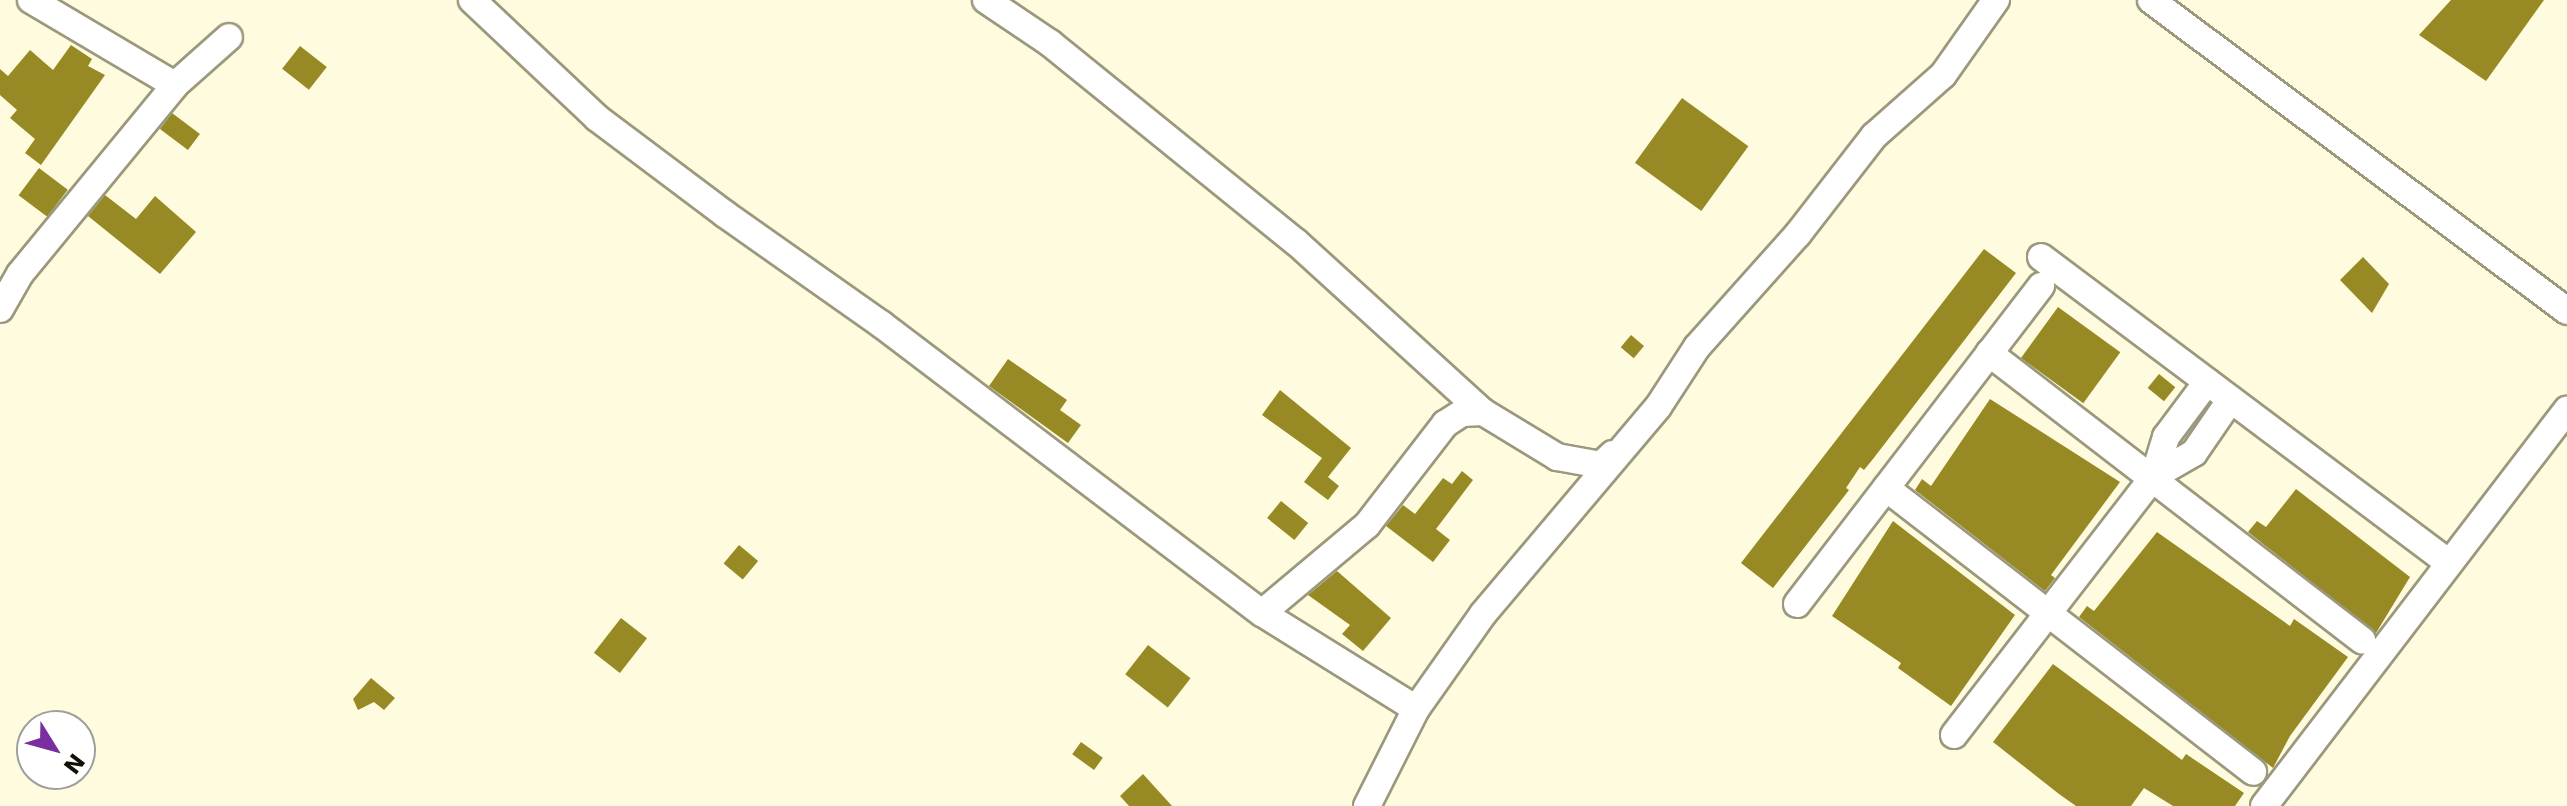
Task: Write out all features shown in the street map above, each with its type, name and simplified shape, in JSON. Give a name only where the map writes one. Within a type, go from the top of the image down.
[{"type":"street","points":[[31,0],[175,85]]},
{"type":"street","points":[[472,0],[597,118],[881,324],[1262,613],[1416,709]]},
{"type":"street","points":[[986,0],[1050,43],[1296,242],[1483,412],[1557,457],[1601,465],[1658,407],[1697,347],[1798,234],[1874,136],[1943,75],[1996,0]]},
{"type":"street","points":[[2151,0],[2567,311]]},
{"type":"street","points":[[0,309],[20,274],[175,85],[229,37]]},
{"type":"street","points":[[2041,257],[2449,563]]},
{"type":"street","points":[[1797,604],[2041,286]]},
{"type":"street","points":[[1989,353],[2154,476],[2362,640]]},
{"type":"street","points":[[1954,735],[2154,476],[2166,437],[2207,382]]},
{"type":"street","points":[[2154,476],[2194,453],[2231,399]]},
{"type":"street","points":[[2264,806],[2567,409]]},
{"type":"street","points":[[1262,613],[1367,525],[1445,424],[1462,413],[1483,412]]},
{"type":"street","points":[[1367,806],[1416,709],[1483,614],[1616,451]]},
{"type":"street","points":[[1886,488],[2253,772]]},
{"type":"building","points":[[2451,0],[2544,0],[2486,81],[2419,35]]},
{"type":"building","points":[[71,45],[92,59],[88,66],[105,75],[41,165],[25,153],[35,139],[10,118],[17,110],[0,95],[0,69],[8,76],[30,50],[53,70]]},
{"type":"building","points":[[300,46],[327,67],[309,90],[282,69]]},
{"type":"building","points":[[1682,98],[1748,146],[1701,211],[1635,163]]},
{"type":"building","points":[[172,113],[200,134],[188,150],[160,129]]},
{"type":"building","points":[[39,168],[68,190],[47,217],[19,195]]},
{"type":"building","points":[[105,195],[136,219],[155,196],[196,232],[160,274],[88,216]]},
{"type":"building","points":[[1984,249],[2016,273],[1873,459],[1864,470],[1860,467],[1846,488],[1849,490],[1773,588],[1741,563]]},
{"type":"building","points":[[2363,257],[2389,284],[2372,313],[2340,280]]},
{"type":"building","points":[[2058,307],[2120,352],[2083,403],[2021,358]]},
{"type":"building","points":[[1631,335],[1644,346],[1634,358],[1621,347]]},
{"type":"building","points":[[1008,359],[1067,400],[1060,410],[1081,425],[1068,443],[989,386]]},
{"type":"building","points":[[2159,374],[2175,387],[2164,401],[2148,388]]},
{"type":"building","points":[[1280,390],[1351,448],[1328,477],[1339,486],[1328,500],[1304,482],[1322,458],[1262,415]]},
{"type":"building","points":[[1990,399],[2120,482],[2051,575],[2055,578],[2045,591],[1915,490],[1922,479],[1931,486]]},
{"type":"building","points":[[1462,471],[1473,480],[1436,529],[1450,540],[1433,562],[1386,526],[1403,505],[1415,514],[1443,478],[1452,484]]},
{"type":"building","points":[[2296,489],[2410,577],[2376,633],[2248,532],[2257,521],[2266,527]]},
{"type":"building","points":[[1281,501],[1308,523],[1294,540],[1267,518]]},
{"type":"building","points":[[1893,521],[2015,615],[1951,706],[1898,668],[1901,663],[1832,616]]},
{"type":"building","points":[[2157,532],[2290,626],[2294,619],[2348,657],[2290,736],[2273,768],[2079,617],[2087,606],[2094,611]]},
{"type":"building","points":[[739,545],[758,561],[743,579],[724,563]]},
{"type":"building","points":[[1337,571],[1391,618],[1363,651],[1342,634],[1350,625],[1308,595]]},
{"type":"building","points":[[621,618],[647,638],[620,673],[594,653]]},
{"type":"building","points":[[1148,645],[1191,678],[1168,707],[1125,674]]},
{"type":"building","points":[[2053,664],[2182,760],[2186,754],[2244,793],[2235,806],[2173,806],[2144,788],[2131,806],[2076,806],[2059,794],[1993,742]]},
{"type":"building","points":[[371,678],[395,698],[384,710],[374,702],[358,710],[353,699]]},
{"type":"building","points":[[1081,742],[1103,758],[1094,770],[1072,754]]},
{"type":"building","points":[[1143,774],[1172,806],[1129,806],[1120,796]]}]
